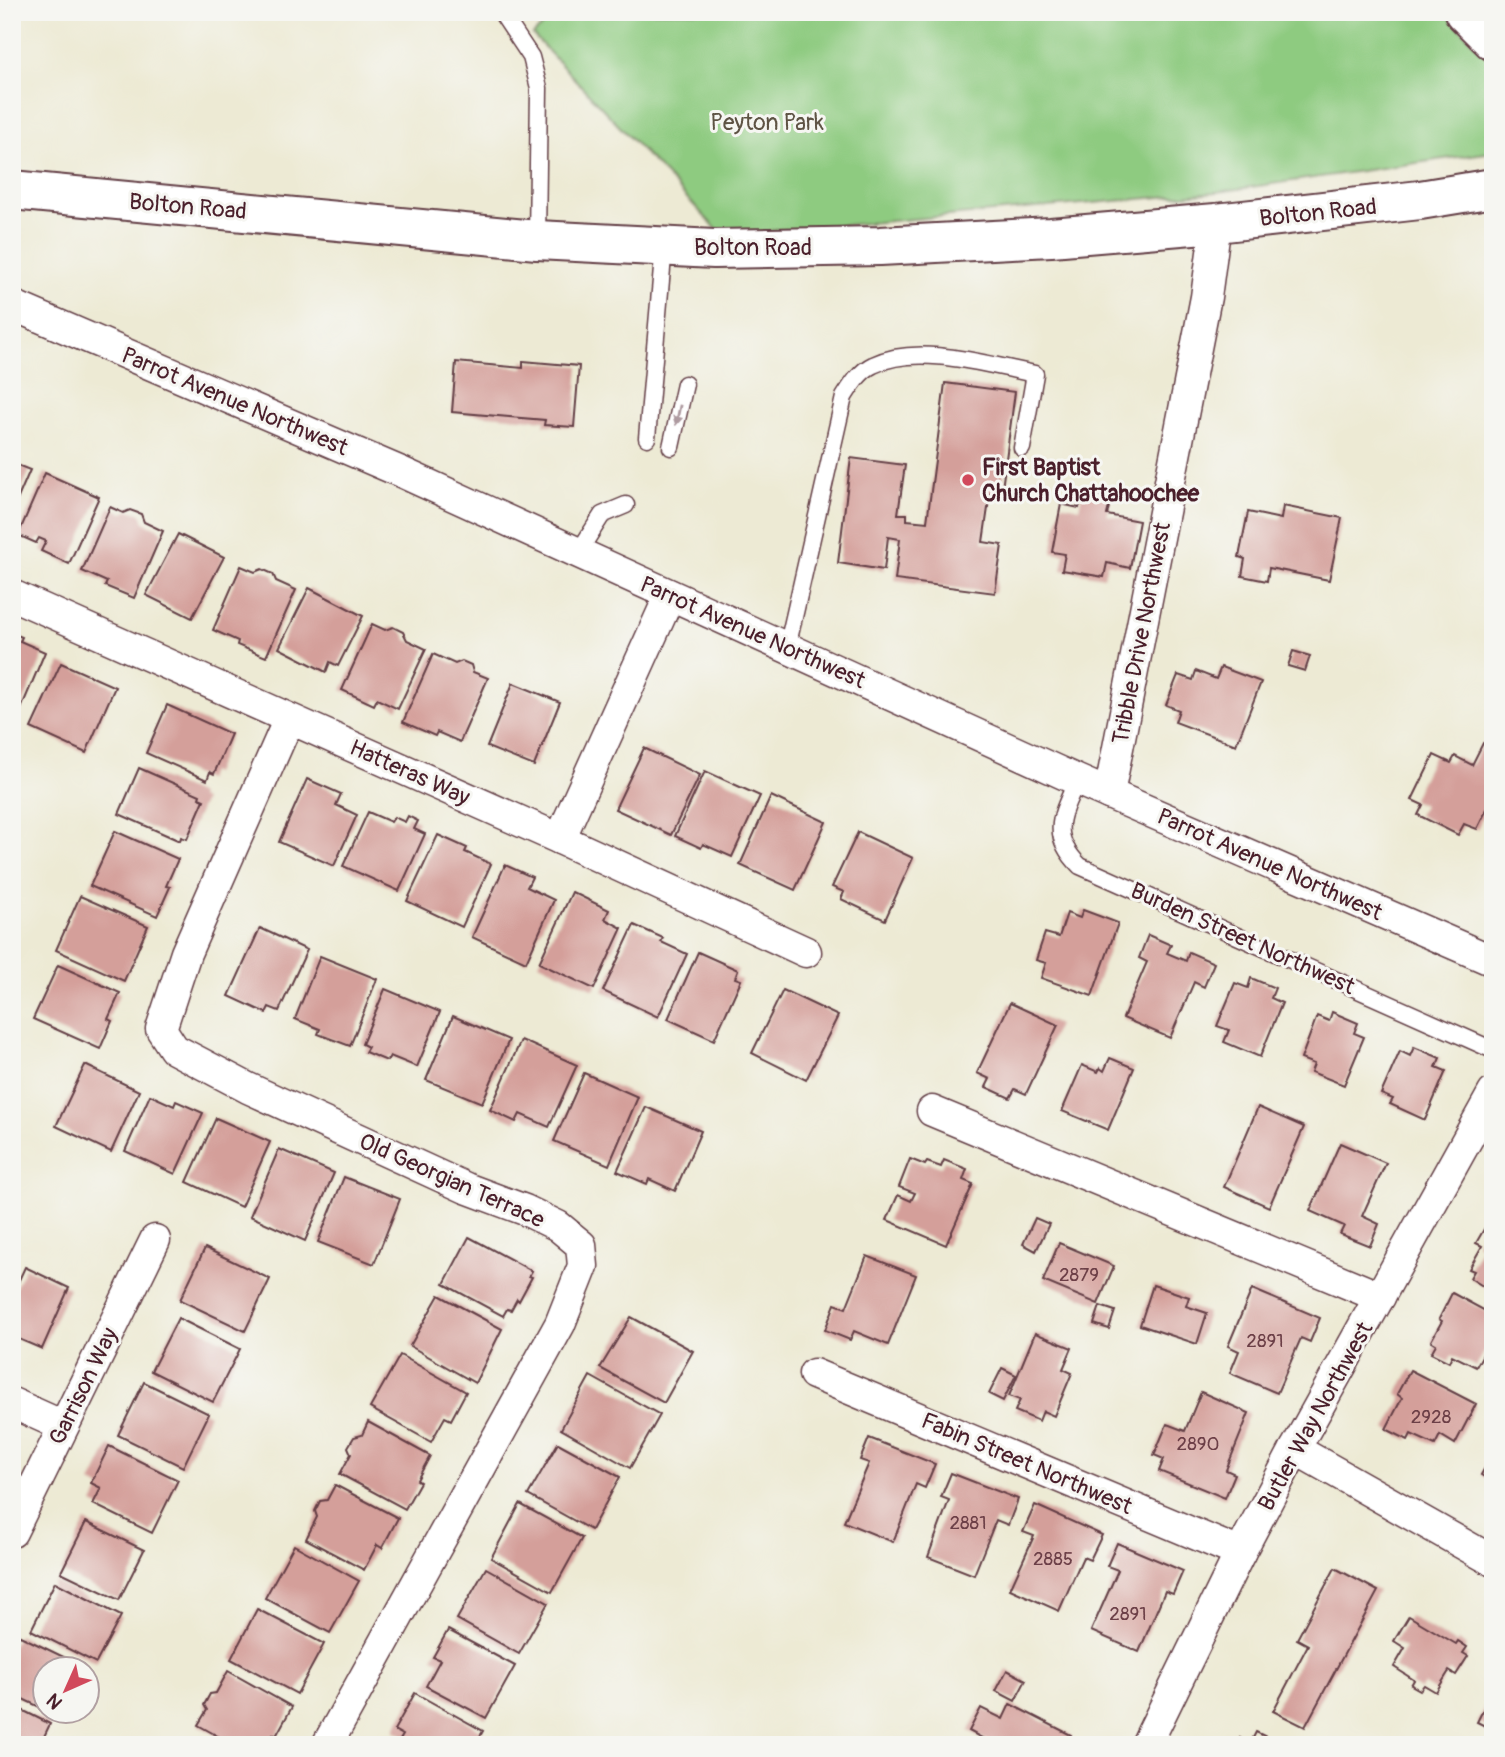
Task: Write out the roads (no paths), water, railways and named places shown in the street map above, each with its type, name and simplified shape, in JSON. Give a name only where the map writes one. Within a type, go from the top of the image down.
[{"type":"main road","points":[[1464,12],[1493,41]]},
{"type":"main road","name":"Bolton Road","points":[[12,190],[537,240],[713,249],[880,246],[1051,237],[1216,223],[1420,200],[1493,188]]},
{"type":"street","name":"Tribble Drive Northwest","points":[[1109,794],[1167,465],[1206,297],[1216,223]]},
{"type":"street","name":"Parrot Avenue Northwest","points":[[12,305],[401,472],[1077,780],[1493,961]]},
{"type":"street","name":"Hatteras Way","points":[[12,595],[560,839],[806,952]]},
{"type":"street","points":[[560,839],[670,595]]},
{"type":"street","name":"Old Georgian Terrace","points":[[289,719],[186,953],[161,1029],[174,1049],[248,1088],[466,1188],[525,1210],[558,1226],[581,1245],[583,1266],[560,1324],[327,1745]]},
{"type":"street","name":"Butler Way Northwest","points":[[1146,1745],[1240,1553],[1295,1449],[1493,1093]]},
{"type":"street","points":[[932,1111],[1380,1297]]},
{"type":"street","name":"Garrison Way","points":[[12,1532],[155,1240]]},
{"type":"street","name":"Fabin Street Northwest","points":[[814,1374],[1240,1553]]},
{"type":"street","points":[[12,1403],[63,1426]]},
{"type":"street","points":[[1295,1449],[1493,1561]]},
{"type":"lane","points":[[501,12],[531,57],[540,88],[537,240]]},
{"type":"lane","points":[[647,439],[664,246]]},
{"type":"lane","points":[[787,648],[844,397],[871,365],[904,356],[946,358],[1035,374],[1022,448]]},
{"type":"lane","points":[[671,447],[685,384]]},
{"type":"lane","points":[[578,553],[602,515],[626,505]]},
{"type":"lane","name":"Burden Street Northwest","points":[[1077,780],[1060,820],[1068,853],[1080,866],[1493,1050]]},
{"type":"place","name":"First Baptist Church Chattahoochee","points":[[968,480]]},
{"type":"park label","name":"Peyton Park","points":[[767,122]]}]
